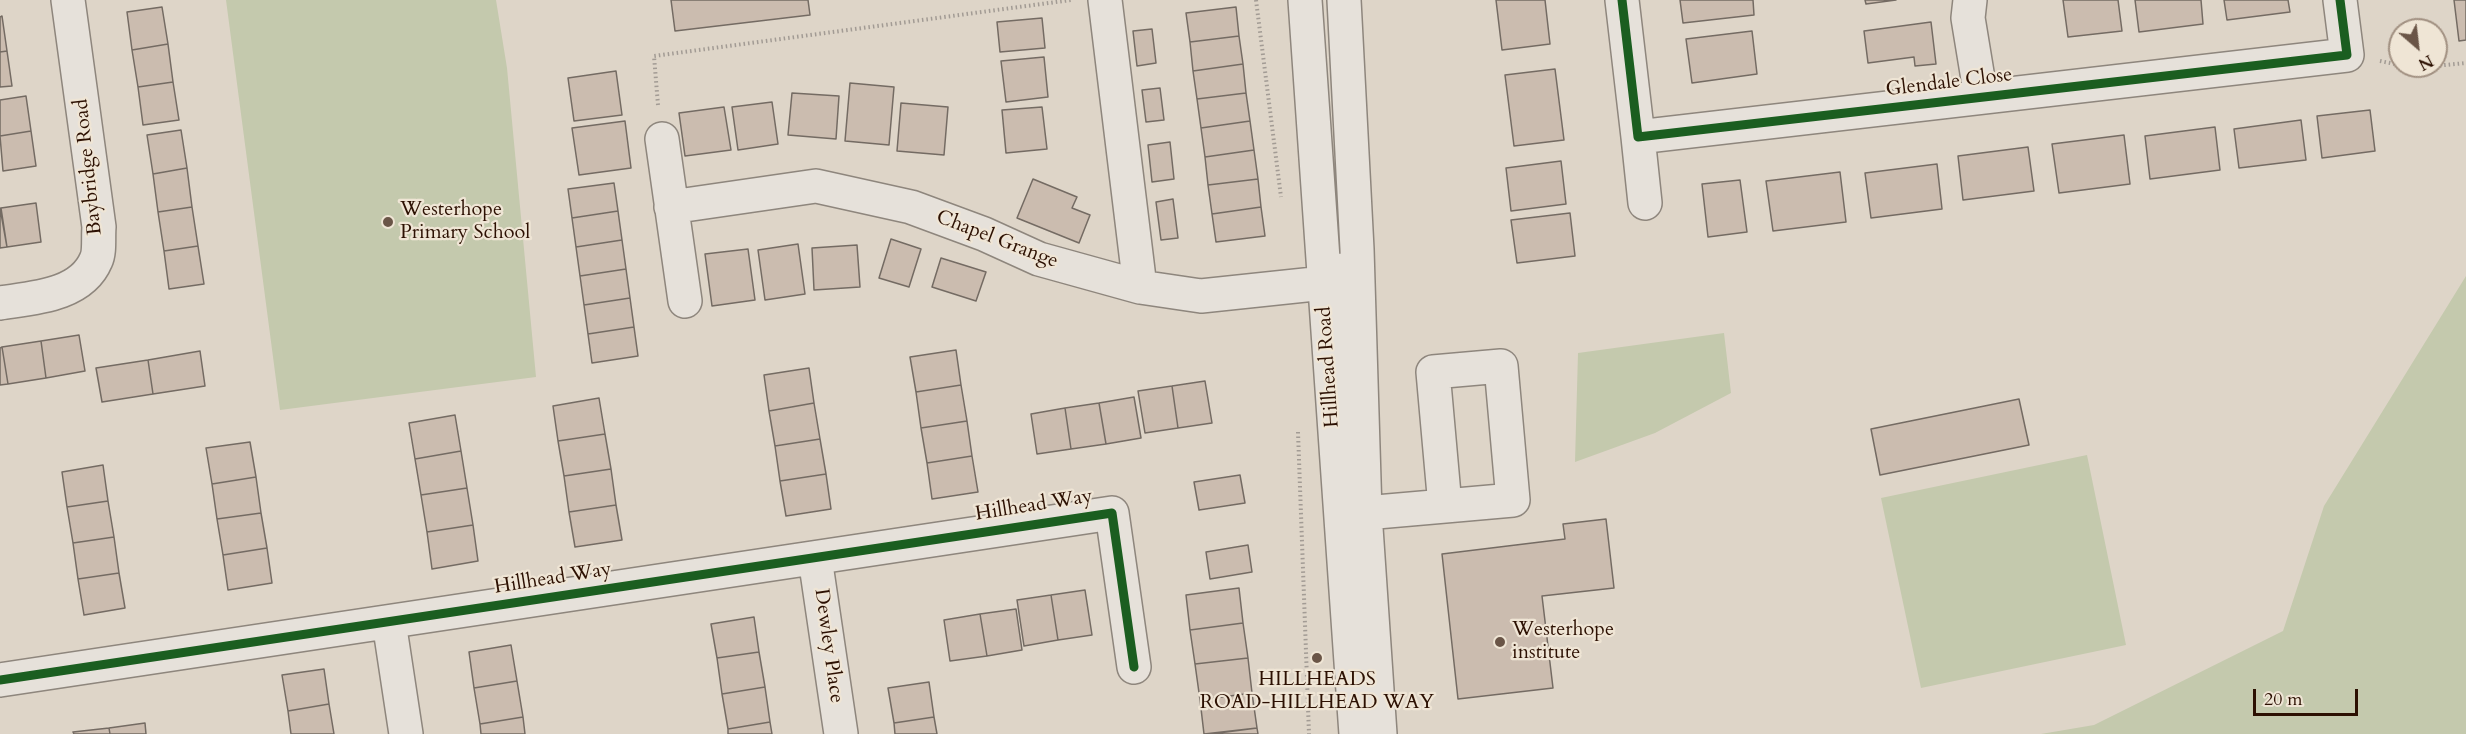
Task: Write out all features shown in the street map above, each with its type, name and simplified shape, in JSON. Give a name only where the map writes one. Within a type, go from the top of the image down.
[{"type":"street","name":"Baybridge Road","points":[[0,303],[52,294],[80,281],[96,260],[99,227],[68,0]]},
{"type":"street","points":[[1105,0],[1140,287]]},
{"type":"street","name":"Hillhead Road","points":[[1305,0],[1356,734]]},
{"type":"street","points":[[1344,0],[1357,249],[1365,513],[1380,734]]},
{"type":"street","points":[[1622,0],[1645,203]]},
{"type":"street","points":[[1970,0],[1968,18],[1981,97]]},
{"type":"street","name":"Glendale Close","points":[[1638,137],[2347,54],[2340,0]]},
{"type":"street","points":[[662,139],[685,301]]},
{"type":"street","name":"Chapel Grange","points":[[671,207],[816,186],[911,207],[984,234],[1039,259],[1140,287],[1201,296],[1324,283]]},
{"type":"street","points":[[1324,283],[1339,275],[1357,249]]},
{"type":"street","points":[[1324,283],[1344,293],[1359,312]]},
{"type":"street","points":[[1365,513],[1445,506]]},
{"type":"street","name":"Hillhead Way","points":[[0,680],[1112,513],[1134,667]]},
{"type":"street","name":"Dewley Place","points":[[815,558],[841,734]]},
{"type":"street","points":[[390,622],[406,734]]},
{"type":"path","points":[[662,139],[654,56],[1074,0]]},
{"type":"path","points":[[1256,0],[1282,205]]},
{"type":"path","points":[[2448,65],[2466,63]]},
{"type":"path","points":[[1297,426],[1309,734]]},
{"type":"green space","name":"Westerhope Primary School","points":[[226,0],[496,0],[507,68],[536,377],[280,410]]},
{"type":"green space","points":[[2466,276],[2466,734],[2041,734],[2094,725],[2283,631],[2324,506]]},
{"type":"green space","points":[[1724,333],[1731,393],[1655,433],[1575,462],[1578,353]]},
{"type":"green space","points":[[2087,455],[2126,645],[1921,688],[1881,498]]},
{"type":"building","points":[[671,0],[808,0],[810,15],[675,31]]},
{"type":"building","points":[[1496,0],[1545,0],[1550,44],[1502,50]]},
{"type":"building","points":[[1680,0],[1753,0],[1754,15],[1683,23]]},
{"type":"building","points":[[1865,0],[1896,0],[1866,4]]},
{"type":"building","points":[[2063,0],[2118,0],[2122,31],[2068,37]]},
{"type":"building","points":[[2135,0],[2201,0],[2203,24],[2139,32]]},
{"type":"building","points":[[2224,0],[2288,0],[2290,12],[2227,20]]},
{"type":"building","points":[[2454,0],[2466,0],[2466,40],[2459,41]]},
{"type":"building","points":[[162,7],[168,44],[132,50],[127,12]]},
{"type":"building","points":[[1236,7],[1239,36],[1190,42],[1186,13]]},
{"type":"building","points":[[2,16],[7,51],[0,52],[0,17]]},
{"type":"building","points":[[1042,18],[1045,48],[1000,52],[997,22]]},
{"type":"building","points":[[1931,22],[1936,64],[1915,66],[1914,57],[1868,63],[1864,31]]},
{"type":"building","points":[[1152,29],[1156,63],[1137,66],[1133,31]]},
{"type":"building","points":[[1752,31],[1757,74],[1692,83],[1686,39]]},
{"type":"building","points":[[1239,36],[1243,64],[1193,71],[1190,42]]},
{"type":"building","points":[[168,44],[173,82],[138,87],[132,50]]},
{"type":"building","points":[[7,51],[12,86],[0,87],[0,52]]},
{"type":"building","points":[[1044,57],[1048,97],[1006,102],[1001,61]]},
{"type":"building","points":[[1243,64],[1246,93],[1197,99],[1193,71]]},
{"type":"building","points":[[1555,69],[1564,140],[1514,146],[1505,75]]},
{"type":"building","points":[[616,71],[622,115],[574,121],[568,78]]},
{"type":"building","points":[[173,82],[179,120],[143,125],[138,87]]},
{"type":"building","points":[[850,83],[894,87],[889,145],[845,141]]},
{"type":"building","points":[[1160,88],[1164,120],[1146,122],[1142,90]]},
{"type":"building","points":[[792,93],[839,96],[836,139],[788,135]]},
{"type":"building","points":[[1246,93],[1250,121],[1201,128],[1197,99]]},
{"type":"building","points":[[26,96],[31,131],[0,136],[0,100]]},
{"type":"building","points":[[772,102],[778,144],[738,150],[732,107]]},
{"type":"building","points":[[901,103],[948,107],[944,155],[897,151]]},
{"type":"building","points":[[724,107],[731,150],[685,156],[679,113]]},
{"type":"building","points":[[1042,107],[1047,149],[1006,153],[1002,110]]},
{"type":"building","points":[[2370,110],[2375,151],[2322,158],[2317,116]]},
{"type":"building","points":[[2301,120],[2306,160],[2239,168],[2234,129]]},
{"type":"building","points":[[625,121],[631,168],[579,175],[572,128]]},
{"type":"building","points":[[1250,121],[1254,150],[1205,157],[1201,128]]},
{"type":"building","points":[[2215,127],[2220,170],[2150,179],[2145,136]]},
{"type":"building","points":[[181,130],[187,168],[153,174],[147,135]]},
{"type":"building","points":[[31,131],[36,166],[3,171],[0,136]]},
{"type":"building","points":[[2124,135],[2130,184],[2059,193],[2052,144]]},
{"type":"building","points":[[1170,142],[1174,179],[1152,182],[1148,145]]},
{"type":"building","points":[[2028,147],[2034,191],[1963,200],[1958,156]]},
{"type":"building","points":[[1254,150],[1258,179],[1208,185],[1205,157]]},
{"type":"building","points":[[1561,161],[1566,204],[1511,211],[1506,168]]},
{"type":"building","points":[[1937,164],[1942,209],[1871,218],[1865,173]]},
{"type":"building","points":[[187,168],[192,207],[158,212],[153,174]]},
{"type":"building","points":[[1840,172],[1846,222],[1773,231],[1766,181]]},
{"type":"building","points":[[1033,179],[1077,197],[1072,208],[1090,215],[1079,243],[1017,218]]},
{"type":"building","points":[[1258,179],[1261,207],[1212,214],[1208,185]]},
{"type":"building","points":[[1740,180],[1747,232],[1708,237],[1702,184]]},
{"type":"building","points":[[614,183],[618,211],[572,218],[568,189]]},
{"type":"building","points":[[1173,199],[1178,238],[1161,240],[1156,202]]},
{"type":"building","points":[[36,203],[41,242],[7,247],[1,208]]},
{"type":"building","points":[[192,207],[198,246],[164,251],[158,212]]},
{"type":"building","points":[[1261,207],[1265,236],[1216,242],[1212,214]]},
{"type":"building","points":[[0,208],[7,247],[0,248]]},
{"type":"building","points":[[618,211],[622,240],[576,247],[572,218]]},
{"type":"building","points":[[1570,213],[1575,256],[1517,263],[1511,220]]},
{"type":"building","points":[[891,239],[921,249],[909,287],[879,278]]},
{"type":"building","points":[[622,240],[626,269],[580,276],[576,247]]},
{"type":"building","points":[[798,244],[805,294],[765,300],[758,250]]},
{"type":"building","points":[[857,245],[860,287],[814,290],[812,248]]},
{"type":"building","points":[[198,246],[204,284],[169,289],[164,251]]},
{"type":"building","points":[[748,249],[755,300],[712,306],[705,254]]},
{"type":"building","points":[[941,258],[986,272],[976,301],[932,287]]},
{"type":"building","points":[[626,269],[630,298],[584,305],[580,276]]},
{"type":"building","points":[[630,298],[634,327],[588,334],[584,305]]},
{"type":"building","points":[[634,327],[638,356],[592,363],[588,334]]},
{"type":"building","points":[[79,335],[85,371],[46,378],[41,341]]},
{"type":"building","points":[[41,341],[46,378],[8,384],[2,347]]},
{"type":"building","points":[[2,347],[8,384],[0,385],[0,348]]},
{"type":"building","points":[[956,350],[961,385],[916,392],[910,357]]},
{"type":"building","points":[[200,351],[205,386],[153,394],[148,360]]},
{"type":"building","points":[[148,360],[153,394],[102,402],[96,368]]},
{"type":"building","points":[[809,368],[814,403],[769,411],[764,375]]},
{"type":"building","points":[[1205,381],[1212,423],[1178,428],[1172,386]]},
{"type":"building","points":[[961,385],[967,421],[921,428],[916,392]]},
{"type":"building","points":[[1172,386],[1178,428],[1145,433],[1138,391]]},
{"type":"building","points":[[1134,397],[1141,438],[1106,444],[1099,403]]},
{"type":"building","points":[[599,398],[605,434],[558,441],[553,406]]},
{"type":"building","points":[[2019,399],[2029,445],[1880,475],[1871,429]]},
{"type":"building","points":[[814,403],[820,439],[775,446],[769,411]]},
{"type":"building","points":[[1099,403],[1106,444],[1071,449],[1065,408]]},
{"type":"building","points":[[1065,408],[1071,449],[1037,454],[1031,414]]},
{"type":"building","points":[[455,415],[461,451],[415,459],[409,423]]},
{"type":"building","points":[[967,421],[972,456],[927,463],[921,428]]},
{"type":"building","points":[[605,434],[611,469],[564,476],[558,441]]},
{"type":"building","points":[[820,439],[826,474],[780,481],[775,446]]},
{"type":"building","points":[[250,442],[256,477],[212,484],[206,448]]},
{"type":"building","points":[[461,451],[467,488],[421,495],[415,459]]},
{"type":"building","points":[[972,456],[978,492],[932,499],[927,463]]},
{"type":"building","points":[[103,465],[108,501],[67,507],[62,472]]},
{"type":"building","points":[[611,469],[616,505],[569,512],[564,476]]},
{"type":"building","points":[[826,474],[831,509],[786,516],[780,481]]},
{"type":"building","points":[[1240,475],[1245,503],[1199,510],[1194,482]]},
{"type":"building","points":[[256,477],[261,513],[217,519],[212,484]]},
{"type":"building","points":[[467,488],[473,525],[427,532],[421,495]]},
{"type":"building","points":[[108,501],[114,537],[73,543],[67,507]]},
{"type":"building","points":[[616,505],[622,540],[575,547],[569,512]]},
{"type":"building","points":[[261,513],[267,548],[223,555],[217,519]]},
{"type":"building","name":"Westerhope institute","points":[[1606,519],[1614,588],[1542,596],[1553,688],[1458,699],[1442,554],[1565,539],[1563,524]]},
{"type":"building","points":[[473,525],[478,561],[432,569],[427,532]]},
{"type":"building","points":[[114,537],[119,573],[78,579],[73,543]]},
{"type":"building","points":[[1248,545],[1252,572],[1210,579],[1206,552]]},
{"type":"building","points":[[267,548],[272,583],[228,590],[223,555]]},
{"type":"building","points":[[119,573],[125,608],[84,615],[78,579]]},
{"type":"building","points":[[1239,588],[1243,623],[1190,630],[1186,595]]},
{"type":"building","points":[[1085,590],[1092,635],[1058,640],[1051,595]]},
{"type":"building","points":[[1051,595],[1058,640],[1024,646],[1017,600]]},
{"type":"building","points":[[1016,609],[1022,650],[987,656],[980,614]]},
{"type":"building","points":[[980,614],[987,656],[950,661],[944,620]]},
{"type":"building","points":[[754,617],[759,652],[717,658],[711,624]]},
{"type":"building","points":[[1243,623],[1248,658],[1195,664],[1190,630]]},
{"type":"building","points":[[511,645],[517,681],[474,688],[469,652]]},
{"type":"building","points":[[759,652],[765,687],[722,694],[717,658]]},
{"type":"building","points":[[1248,658],[1252,693],[1200,700],[1195,664]]},
{"type":"building","points":[[324,669],[329,704],[288,711],[282,675]]},
{"type":"building","points":[[517,681],[523,717],[480,724],[474,688]]},
{"type":"building","points":[[929,682],[934,717],[894,723],[888,688]]},
{"type":"building","points":[[765,687],[770,722],[728,729],[722,694]]},
{"type":"building","points":[[1252,693],[1257,728],[1204,734],[1200,700]]},
{"type":"building","points":[[329,704],[334,734],[291,734],[288,711]]},
{"type":"building","points":[[523,717],[525,734],[481,734],[480,724]]},
{"type":"building","points":[[934,717],[937,734],[895,734],[894,723]]},
{"type":"building","points":[[770,722],[772,734],[728,734],[728,729]]},
{"type":"building","points":[[145,723],[146,734],[110,734],[109,728]]},
{"type":"building","points":[[109,728],[110,734],[74,734],[73,732]]},
{"type":"building","points":[[1257,728],[1258,734],[1211,734]]},
{"type":"cycle path","points":[[1622,0],[1638,137],[2347,55],[2340,0]]},
{"type":"cycle path","points":[[0,680],[1112,513],[1134,667]]},
{"type":"place","name":"Westerhope Primary School","points":[[388,222]]},
{"type":"place","name":"Westerhope institute","points":[[1500,642]]},
{"type":"place","name":"HILLHEADS ROAD-HILLHEAD WAY","points":[[1317,658]]}]
